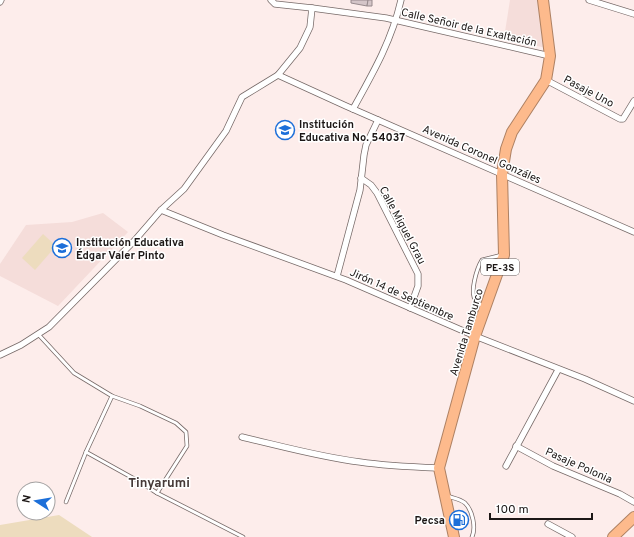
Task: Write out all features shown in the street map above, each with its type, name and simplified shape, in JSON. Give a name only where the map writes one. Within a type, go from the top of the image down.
[{"type":"highway","name":"Avenida Tamburco","points":[[454,537],[439,468],[475,336],[504,254],[502,174],[506,149],[512,132],[546,80],[550,56],[543,0]]},
{"type":"highway","points":[[613,537],[634,517]]},
{"type":"street","name":"Calle Señoir de la Exaltación","points":[[271,0],[275,4],[396,20],[550,56]]},
{"type":"street","points":[[353,109],[382,56],[396,20],[401,0]]},
{"type":"street","points":[[589,0],[634,14]]},
{"type":"street","points":[[0,355],[21,345],[49,327],[184,188],[226,131],[242,97],[278,75],[300,48],[310,27],[312,8]]},
{"type":"street","name":"Avenida Coronel Gonzáles","points":[[278,75],[634,232]]},
{"type":"street","name":"Pasaje Uno","points":[[546,80],[617,118],[623,119],[634,101]]},
{"type":"street","points":[[336,276],[356,208],[366,145],[378,120]]},
{"type":"street","name":"Calle Miguel Grau","points":[[361,178],[371,185],[377,193],[418,274],[418,286],[410,308]]},
{"type":"street","name":"Jirón 14 de Septiembre","points":[[161,210],[223,235],[336,276],[475,336],[558,370],[585,379],[634,401]]},
{"type":"street","points":[[506,466],[558,370]]},
{"type":"street","points":[[242,437],[337,459],[402,466],[439,468]]},
{"type":"street","name":"Pasaje Polonia","points":[[516,446],[553,466],[620,494],[634,502]]},
{"type":"street","points":[[548,524],[572,537]]},
{"type":"lane","points":[[485,308],[476,302],[473,296],[479,265],[482,260],[504,254]]},
{"type":"lane","points":[[38,334],[74,373],[112,396],[140,406],[176,423],[186,432],[187,446],[157,493]]},
{"type":"lane","points":[[66,502],[86,452],[112,396]]},
{"type":"lane","points":[[86,452],[157,493],[243,537]]},
{"type":"lane","points":[[445,496],[456,498],[466,504],[472,514],[474,531],[472,537]]},
{"type":"shaded area","points":[[510,0],[539,0],[546,48],[504,38]]},
{"type":"shaded area","name":"Institución Educativa Édgar Valer Pinto","points":[[103,213],[128,232],[58,306],[0,276],[0,264],[26,225],[72,222]]},
{"type":"shaded area","points":[[43,234],[56,246],[35,270],[22,258]]},
{"type":"shaded area","points":[[59,515],[92,537],[0,537],[0,525],[24,521],[56,521],[56,516]]},
{"type":"building","points":[[351,0],[368,0],[367,6],[351,3]]},
{"type":"building","points":[[368,0],[372,0],[372,6],[367,6]]},
{"type":"place","name":"Institución Educativa No. 54037","points":[[285,130]]},
{"type":"place","name":"Institución Educativa Édgar Valer Pinto","points":[[62,248]]},
{"type":"place","name":"Pecsa","points":[[459,520]]},
{"type":"district","name":"Tinyarumi","points":[[159,482]]}]
